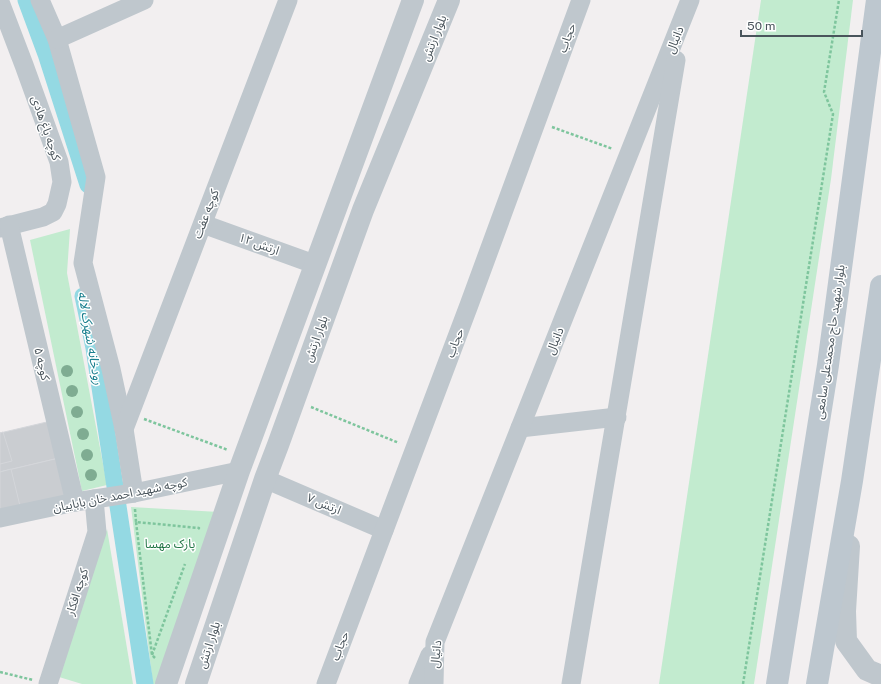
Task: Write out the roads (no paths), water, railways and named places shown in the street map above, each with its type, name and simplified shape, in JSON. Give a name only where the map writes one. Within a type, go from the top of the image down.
[{"type":"main road","name":"بلوار شهید حاج محمدعلی سامعی","points":[[777,684],[828,365],[877,0]]},
{"type":"main road","points":[[817,684],[852,482],[881,286]]},
{"type":"street","points":[[40,0],[57,39],[96,177],[83,263],[126,421],[129,494]]},
{"type":"street","points":[[57,39],[144,0]]},
{"type":"street","name":"کوچه عفت","points":[[126,421],[288,0]]},
{"type":"street","points":[[166,684],[242,464],[314,264],[339,201],[413,0]]},
{"type":"street","name":"بلوار ارتش","points":[[196,684],[265,479],[363,210],[449,0]]},
{"type":"street","name":"حجاب","points":[[326,684],[415,449],[581,0]]},
{"type":"street","name":"دانیال","points":[[434,684],[435,642],[682,25],[690,0]]},
{"type":"street","name":"کوچه باغ هادی","points":[[0,2],[59,162],[62,182],[57,204],[52,212],[43,217],[5,227]]},
{"type":"street","points":[[571,684],[682,25]]},
{"type":"street","points":[[339,201],[363,210]]},
{"type":"street","name":"ارتش ۱۲","points":[[203,224],[314,264]]},
{"type":"street","name":"کوچه ۵","points":[[5,227],[75,502]]},
{"type":"street","points":[[520,428],[617,417]]},
{"type":"street","points":[[242,464],[265,479]]},
{"type":"street","name":"کوچه شهید احمد خان باباییان","points":[[0,518],[75,502],[129,494],[242,464]]},
{"type":"street","name":"ارتش ۷","points":[[265,479],[384,530]]},
{"type":"street","points":[[852,482],[845,611],[846,641],[867,670],[881,676]]},
{"type":"street","name":"کوچه افکار","points":[[41,682],[97,532],[98,498]]},
{"type":"street","points":[[418,684],[435,642]]},
{"type":"waterway","name":"رودخانه شهرک لاله","points":[[26,0],[46,54],[88,185]]},
{"type":"waterway","name":"رودخانه شهرک لاله","points":[[83,296],[94,348],[145,684]]},
{"type":"park label","name":"پارک مهسا","points":[[170,544]]}]
